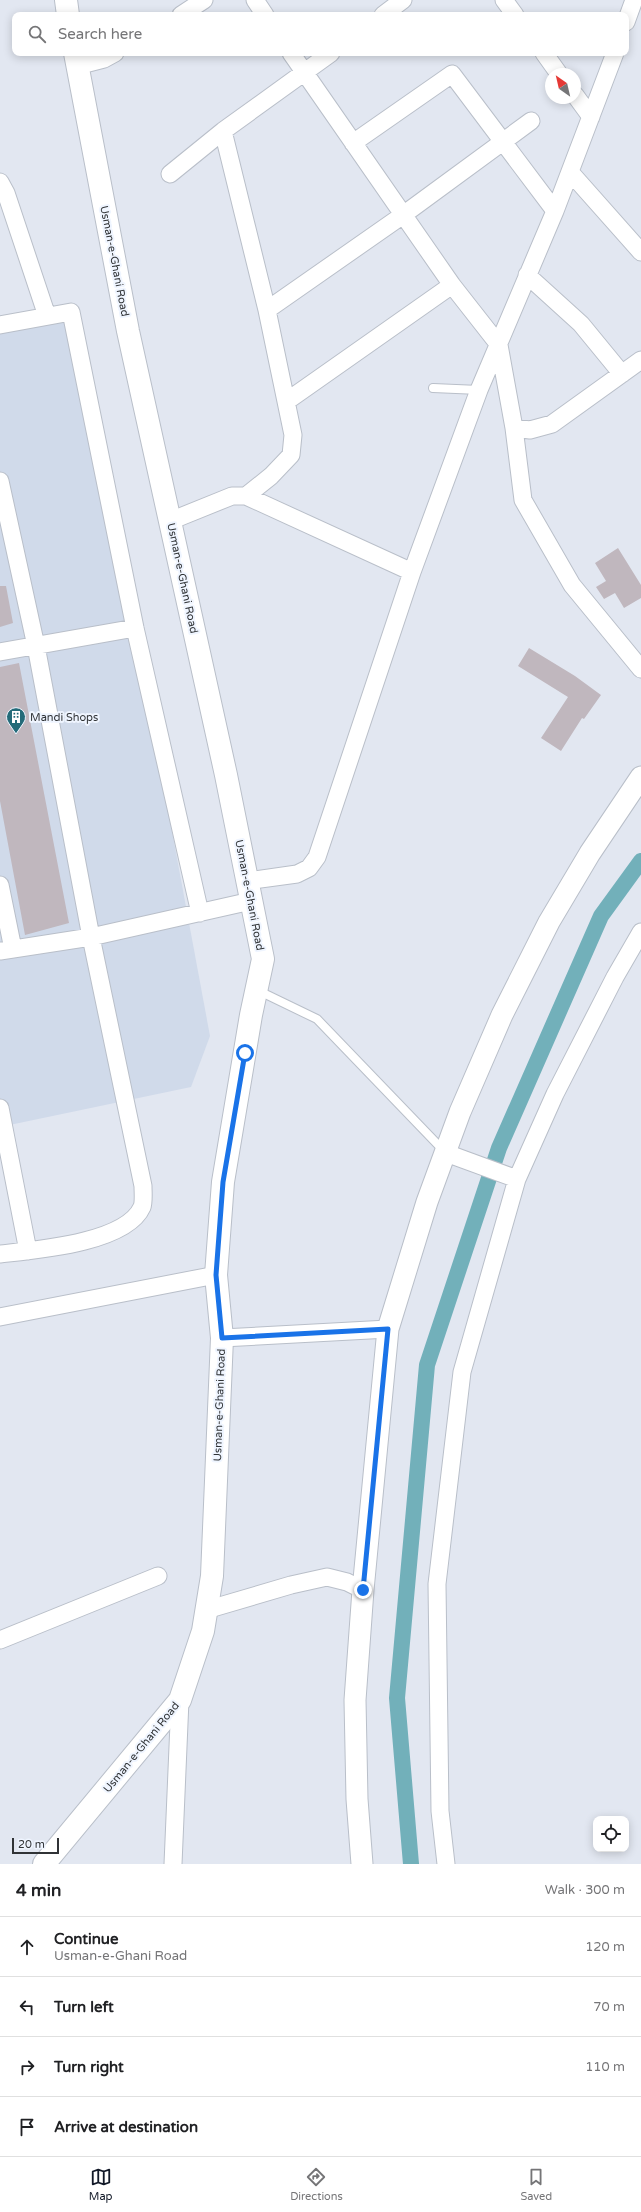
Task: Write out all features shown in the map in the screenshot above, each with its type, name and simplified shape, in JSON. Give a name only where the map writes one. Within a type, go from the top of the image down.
[{"type":"main road","points":[[66,0],[68,12]]},
{"type":"main road","name":"Usman-e-Ghani Road","points":[[44,1864],[180,1700],[203,1631],[212,1576],[222,1338],[216,1275],[223,1182],[263,959],[128,331],[76,59]]},
{"type":"street","points":[[186,12],[204,0]]},
{"type":"street","points":[[255,0],[263,12]]},
{"type":"street","points":[[387,12],[403,0]]},
{"type":"street","points":[[504,0],[514,12]]},
{"type":"street","points":[[629,14],[634,0]]},
{"type":"street","points":[[76,59],[104,59],[110,56]]},
{"type":"street","points":[[292,56],[452,285],[499,345],[514,428],[523,500],[572,585],[641,669]]},
{"type":"street","points":[[170,174],[223,131],[327,56]]},
{"type":"street","points":[[546,56],[555,68]]},
{"type":"street","points":[[0,885],[7,950],[91,937],[200,913],[249,891],[297,874],[309,868],[317,857],[412,572],[479,390],[555,211],[613,56]]},
{"type":"street","points":[[353,143],[452,74],[555,211]]},
{"type":"street","points":[[581,103],[591,116]]},
{"type":"street","points":[[267,310],[403,215],[531,122]]},
{"type":"street","points":[[223,131],[267,310],[294,435],[291,455],[271,476],[246,496]]},
{"type":"street","points":[[570,172],[641,252]]},
{"type":"street","points":[[0,182],[6,193],[47,316]]},
{"type":"street","points":[[527,275],[581,324],[622,374]]},
{"type":"street","points":[[287,401],[452,285]]},
{"type":"street","points":[[0,325],[71,312],[135,628],[200,913]]},
{"type":"street","points":[[514,428],[530,430],[552,424],[641,360]]},
{"type":"street","points":[[0,481],[36,646],[91,937],[143,1186],[142,1206],[134,1219],[102,1237],[28,1251],[0,1254]]},
{"type":"street","points":[[170,521],[232,496],[246,496],[412,572]]},
{"type":"street","points":[[0,652],[135,628]]},
{"type":"street","points":[[362,1864],[356,1799],[355,1700],[363,1590],[388,1329],[427,1202],[446,1154],[460,1112],[502,1015],[549,922],[590,853],[641,777]]},
{"type":"street","points":[[446,1864],[440,1811],[437,1584],[462,1372],[513,1178],[615,977],[641,932]]},
{"type":"street","points":[[0,1108],[28,1251]]},
{"type":"street","points":[[446,1154],[513,1178]]},
{"type":"street","points":[[0,1317],[216,1275]]},
{"type":"street","points":[[222,1338],[388,1329]]},
{"type":"street","points":[[0,1640],[158,1576]]},
{"type":"street","points":[[206,1610],[291,1585],[327,1577],[347,1582],[363,1590]]},
{"type":"street","points":[[173,1864],[180,1700]]},
{"type":"lane","points":[[433,388],[479,390]]},
{"type":"lane","points":[[257,990],[317,1019],[446,1154]]},
{"type":"shaded area","points":[[74,303],[210,1036],[191,1087],[0,1127],[0,318]]},
{"type":"building","points":[[618,548],[641,585],[641,598],[624,608],[615,593],[604,599],[596,587],[606,581],[595,563]]},
{"type":"building","points":[[0,586],[6,586],[13,623],[0,627]]},
{"type":"building","points":[[529,648],[575,676],[601,695],[584,719],[582,718],[561,751],[541,738],[568,697],[518,666]]},
{"type":"building","name":"Mandi Shops","points":[[19,663],[69,923],[25,935],[0,801],[0,667]]},
{"type":"waterway","points":[[411,1864],[397,1698],[427,1365],[499,1148],[601,916],[641,861]]},
{"type":"place","name":"Mandi Shops","points":[[16,734]]},
{"type":"route","points":[[245,1053],[223,1182],[216,1275],[222,1338],[388,1329],[363,1590]]}]
